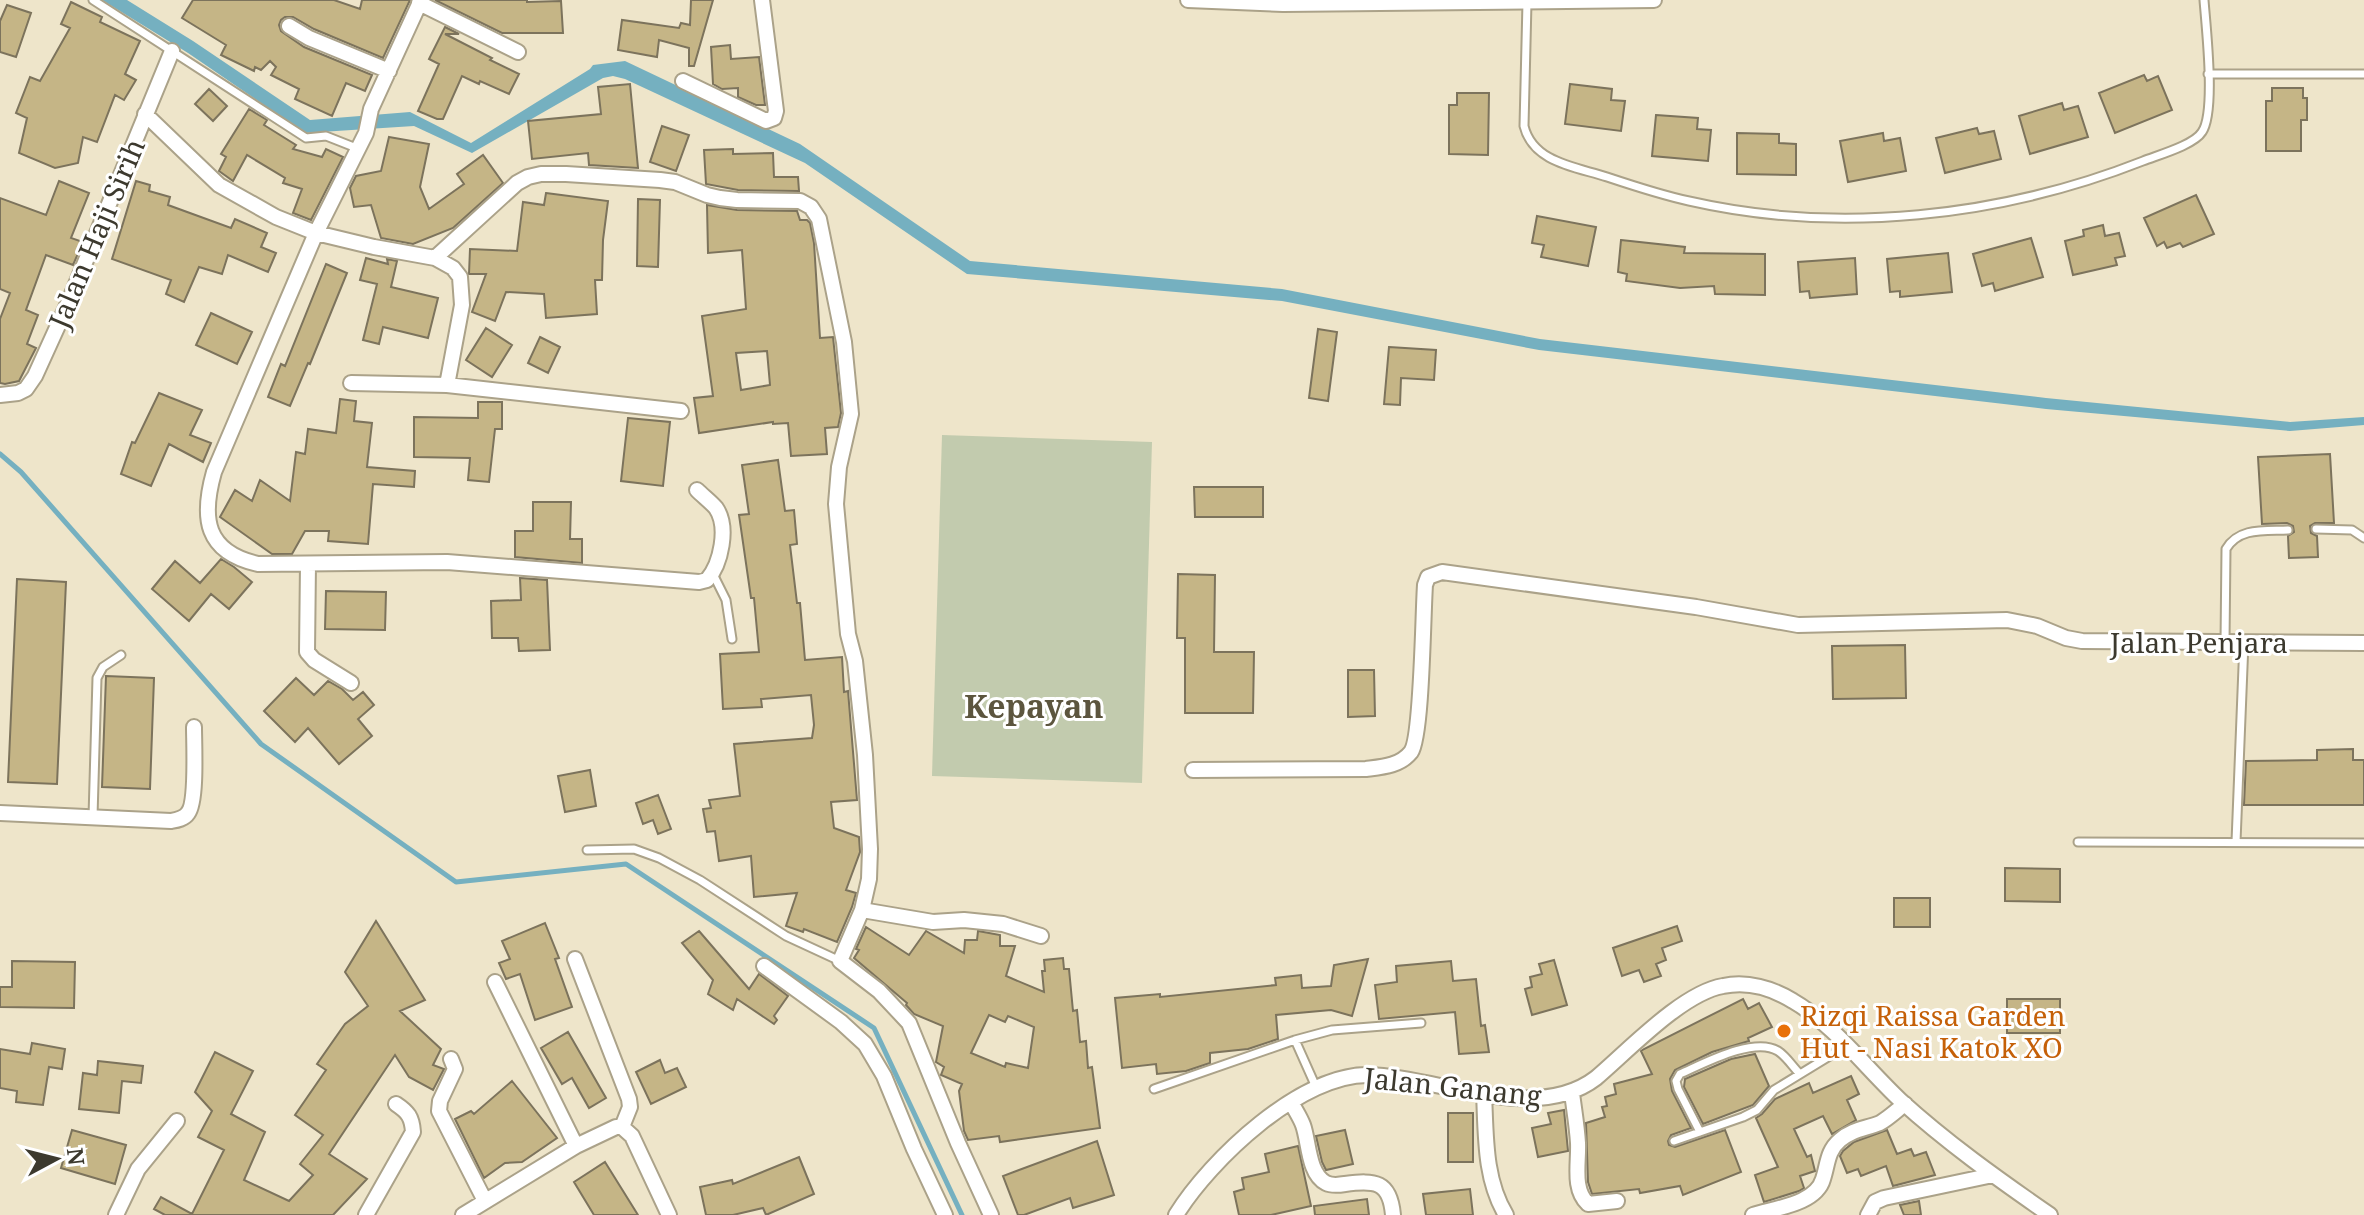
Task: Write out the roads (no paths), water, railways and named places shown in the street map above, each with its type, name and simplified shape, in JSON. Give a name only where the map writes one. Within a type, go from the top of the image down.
[{"type":"street","points":[[683,81],[766,121],[774,118],[776,111],[762,0]]},
{"type":"street","points":[[1188,0],[1283,4],[1654,0]]},
{"type":"street","points":[[518,52],[420,2],[371,109],[359,149],[316,233],[214,472],[206,500],[208,524],[227,552],[240,560],[258,564],[447,562],[699,582],[713,574],[723,533],[722,520],[716,508],[697,490]]},
{"type":"street","points":[[289,26],[309,38],[389,71]]},
{"type":"street","name":"Jalan Haji Sirih","points":[[0,395],[18,393],[32,383],[172,51]]},
{"type":"street","points":[[145,114],[219,185],[276,217],[316,233],[435,258],[453,268],[460,277],[462,305],[447,385]]},
{"type":"street","points":[[435,258],[517,183],[541,174],[660,180],[720,198],[800,201],[811,207],[819,219],[844,342],[851,414],[839,467],[836,504],[848,634],[855,661],[865,755],[870,849],[869,879],[862,910],[840,961],[879,991],[909,1023],[991,1215]]},
{"type":"street","points":[[351,383],[447,385],[681,411]]},
{"type":"street","points":[[308,564],[307,652],[314,660],[351,683]]},
{"type":"street","name":"Jalan Penjara","points":[[1193,770],[1366,769],[1388,766],[1408,755],[1414,747],[1418,722],[1425,585],[1428,577],[1442,572],[1696,607],[1798,625],[2007,620],[2082,641],[2364,643]]},
{"type":"street","points":[[0,813],[171,821],[187,815],[193,802],[194,727]]},
{"type":"street","points":[[862,910],[933,922],[964,920],[1003,924],[1041,936]]},
{"type":"street","points":[[575,959],[629,1099],[630,1107],[622,1127]]},
{"type":"street","points":[[764,966],[848,1027],[865,1044],[884,1076],[945,1215]]},
{"type":"street","points":[[495,982],[576,1146]]},
{"type":"street","name":"Jalan Ganang","points":[[1176,1215],[1196,1186],[1229,1149],[1316,1087],[1339,1079],[1372,1075],[1514,1098],[1572,1093],[1585,1087],[1687,1001],[1719,986],[1748,984],[1778,993],[1809,1012],[1905,1104],[1993,1175],[2050,1215]]},
{"type":"street","points":[[451,1059],[455,1069],[440,1101],[439,1111],[485,1201]]},
{"type":"street","points":[[1484,1093],[1491,1181],[1506,1215]]},
{"type":"street","points":[[1572,1093],[1582,1198],[1588,1204],[1617,1201]]},
{"type":"street","points":[[1291,1102],[1303,1125],[1310,1155],[1320,1178],[1327,1184],[1335,1185],[1359,1182],[1379,1184],[1389,1194],[1393,1215]]},
{"type":"street","points":[[366,1215],[413,1132],[407,1111],[396,1104]]},
{"type":"street","points":[[1753,1215],[1806,1199],[1822,1182],[1827,1157],[1837,1142],[1852,1131],[1886,1119],[1905,1104]]},
{"type":"street","points":[[116,1215],[138,1169],[177,1121]]},
{"type":"street","points":[[463,1215],[576,1146],[611,1128],[622,1127],[632,1136],[669,1215]]},
{"type":"street","points":[[1868,1215],[1875,1202],[1884,1198],[1993,1175]]},
{"type":"lane","points":[[93,0],[306,138],[326,136],[359,149]]},
{"type":"lane","points":[[1527,2],[1524,126],[1530,142],[1540,153],[1570,166],[1691,201],[1762,212],[1845,217],[1899,216],[1999,202],[2072,185],[2130,166],[2198,138],[2208,118],[2204,0]]},
{"type":"lane","points":[[2208,74],[2364,74]]},
{"type":"lane","points":[[2316,529],[2352,530],[2364,538]]},
{"type":"lane","points":[[2225,642],[2226,549],[2232,539],[2242,534],[2288,530]]},
{"type":"lane","points":[[713,574],[726,600],[732,639]]},
{"type":"lane","points":[[2236,842],[2244,642]]},
{"type":"lane","points":[[93,817],[97,678],[103,667],[121,655]]},
{"type":"lane","points":[[2078,842],[2364,843]]},
{"type":"lane","points":[[587,850],[634,849],[648,853],[700,880],[786,936],[840,961]]},
{"type":"lane","points":[[1154,1089],[1332,1030],[1421,1023]]},
{"type":"lane","points":[[1295,1040],[1316,1087]]},
{"type":"lane","points":[[1674,1141],[1757,1110],[1774,1090],[1846,1046]]},
{"type":"lane","points":[[1700,1132],[1678,1089],[1676,1081],[1680,1074],[1728,1053],[1764,1047],[1777,1050],[1800,1074]]},
{"type":"water","points":[[102,0],[127,0],[310,120],[410,112],[471,143],[593,65],[625,61],[800,144],[970,261],[1282,289],[1540,339],[2046,398],[2290,422],[2364,417],[2364,425],[2290,431],[2046,409],[1539,350],[1282,301],[967,274],[805,163],[625,79],[613,76],[603,78],[472,153],[414,126],[305,133],[188,53]]},
{"type":"waterway","points":[[0,454],[21,472],[261,744],[456,882],[626,864],[874,1028],[962,1215]]},
{"type":"place","name":"Rizqi Raissa Garden Hut - Nasi Katok XO","points":[[1784,1031]]},
{"type":"district","name":"Kepayan","points":[[1034,705]]}]
